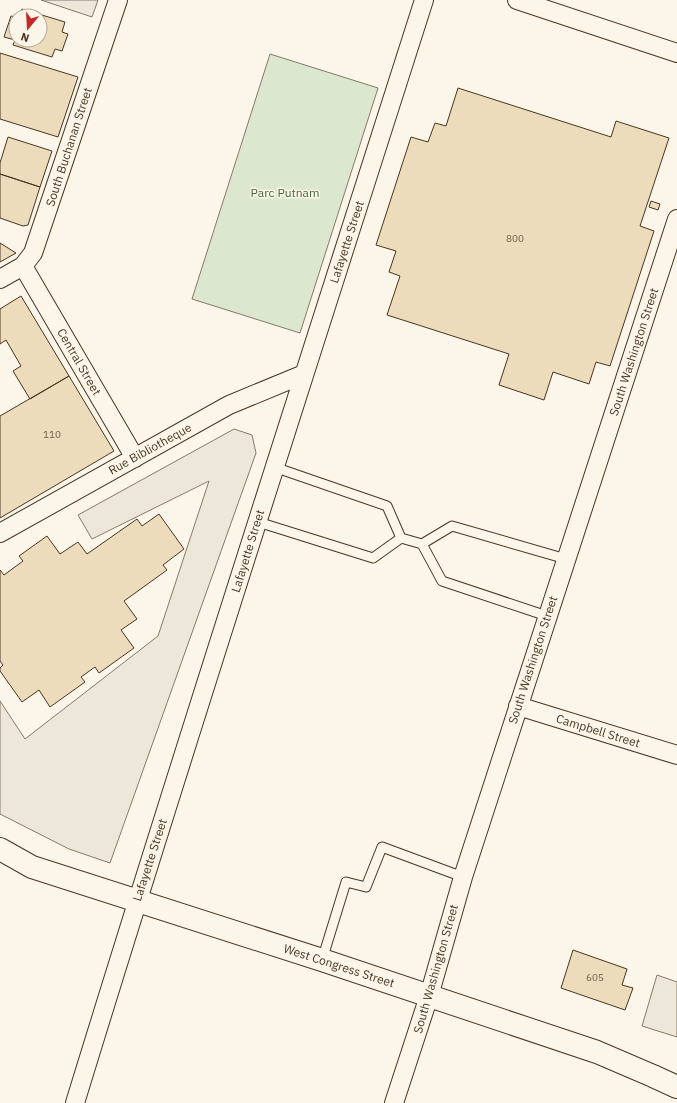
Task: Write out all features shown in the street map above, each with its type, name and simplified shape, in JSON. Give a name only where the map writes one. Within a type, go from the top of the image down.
[{"type":"street","name":"South Buchanan Street","points":[[0,280],[23,266],[33,253],[118,0]]},
{"type":"street","name":"Lafayette Street","points":[[75,1103],[274,467],[424,0]]},
{"type":"street","points":[[517,0],[677,53]]},
{"type":"street","name":"South Washington Street","points":[[399,1102],[463,876],[677,219]]},
{"type":"street","name":"Central Street","points":[[23,266],[135,458]]},
{"type":"street","name":"Rue Bibliotheque","points":[[0,533],[230,406],[304,374]]},
{"type":"street","name":"Campbell Street","points":[[518,706],[677,755]]},
{"type":"street","name":"West Congress Street","points":[[0,849],[32,867],[322,960],[597,1052],[677,1087]]},
{"type":"street","points":[[0,862],[32,867]]},
{"type":"lane","points":[[274,467],[387,506],[401,538]]},
{"type":"lane","points":[[258,522],[373,558],[401,538]]},
{"type":"lane","points":[[422,544],[452,526],[566,560]]},
{"type":"lane","points":[[401,538],[422,544],[442,581],[547,616]]},
{"type":"lane","points":[[322,960],[346,882],[366,887],[382,847],[463,876]]},
{"type":"green space","name":"Parc Putnam","points":[[270,54],[378,88],[300,333],[192,299]]},
{"type":"shaded area","points":[[41,0],[98,0],[92,17]]},
{"type":"shaded area","points":[[234,429],[252,435],[256,453],[110,863],[69,849],[0,814],[0,701],[25,739],[158,636],[209,481],[92,539],[78,515]]},
{"type":"shaded area","points":[[657,975],[677,982],[677,1037],[642,1026]]},
{"type":"building","points":[[48,17],[65,22],[62,32],[68,34],[62,51],[55,49],[52,57],[23,48],[48,48]]},
{"type":"building","points":[[8,25],[8,38],[4,37]]},
{"type":"building","points":[[0,53],[78,77],[58,137],[0,119]]},
{"type":"building","points":[[458,88],[611,137],[616,121],[669,138],[640,226],[654,231],[610,366],[596,362],[589,384],[553,372],[544,400],[499,385],[509,354],[387,315],[400,276],[389,272],[396,251],[376,245],[411,137],[428,142],[435,123],[446,126]]},
{"type":"building","points":[[8,137],[52,151],[40,187],[0,174],[0,163]]},
{"type":"building","points":[[0,174],[40,187],[28,225],[23,226],[0,218]]},
{"type":"building","points":[[651,201],[660,204],[658,210],[649,207]]},
{"type":"building","points":[[0,243],[16,253],[0,262]]},
{"type":"building","points":[[21,296],[69,376],[30,399],[13,371],[21,366],[6,340],[0,344],[0,309]]},
{"type":"building","points":[[69,376],[114,451],[0,518],[0,416]]},
{"type":"building","points":[[159,514],[184,549],[163,565],[167,570],[124,601],[137,619],[121,630],[134,648],[99,673],[95,667],[81,677],[85,682],[50,707],[39,690],[22,702],[0,671],[0,668],[3,665],[0,661],[0,570],[4,575],[23,561],[19,556],[47,536],[60,554],[78,542],[87,554],[137,519],[142,526]]},
{"type":"building","points":[[573,950],[627,969],[622,985],[633,988],[625,1010],[561,988]]}]
